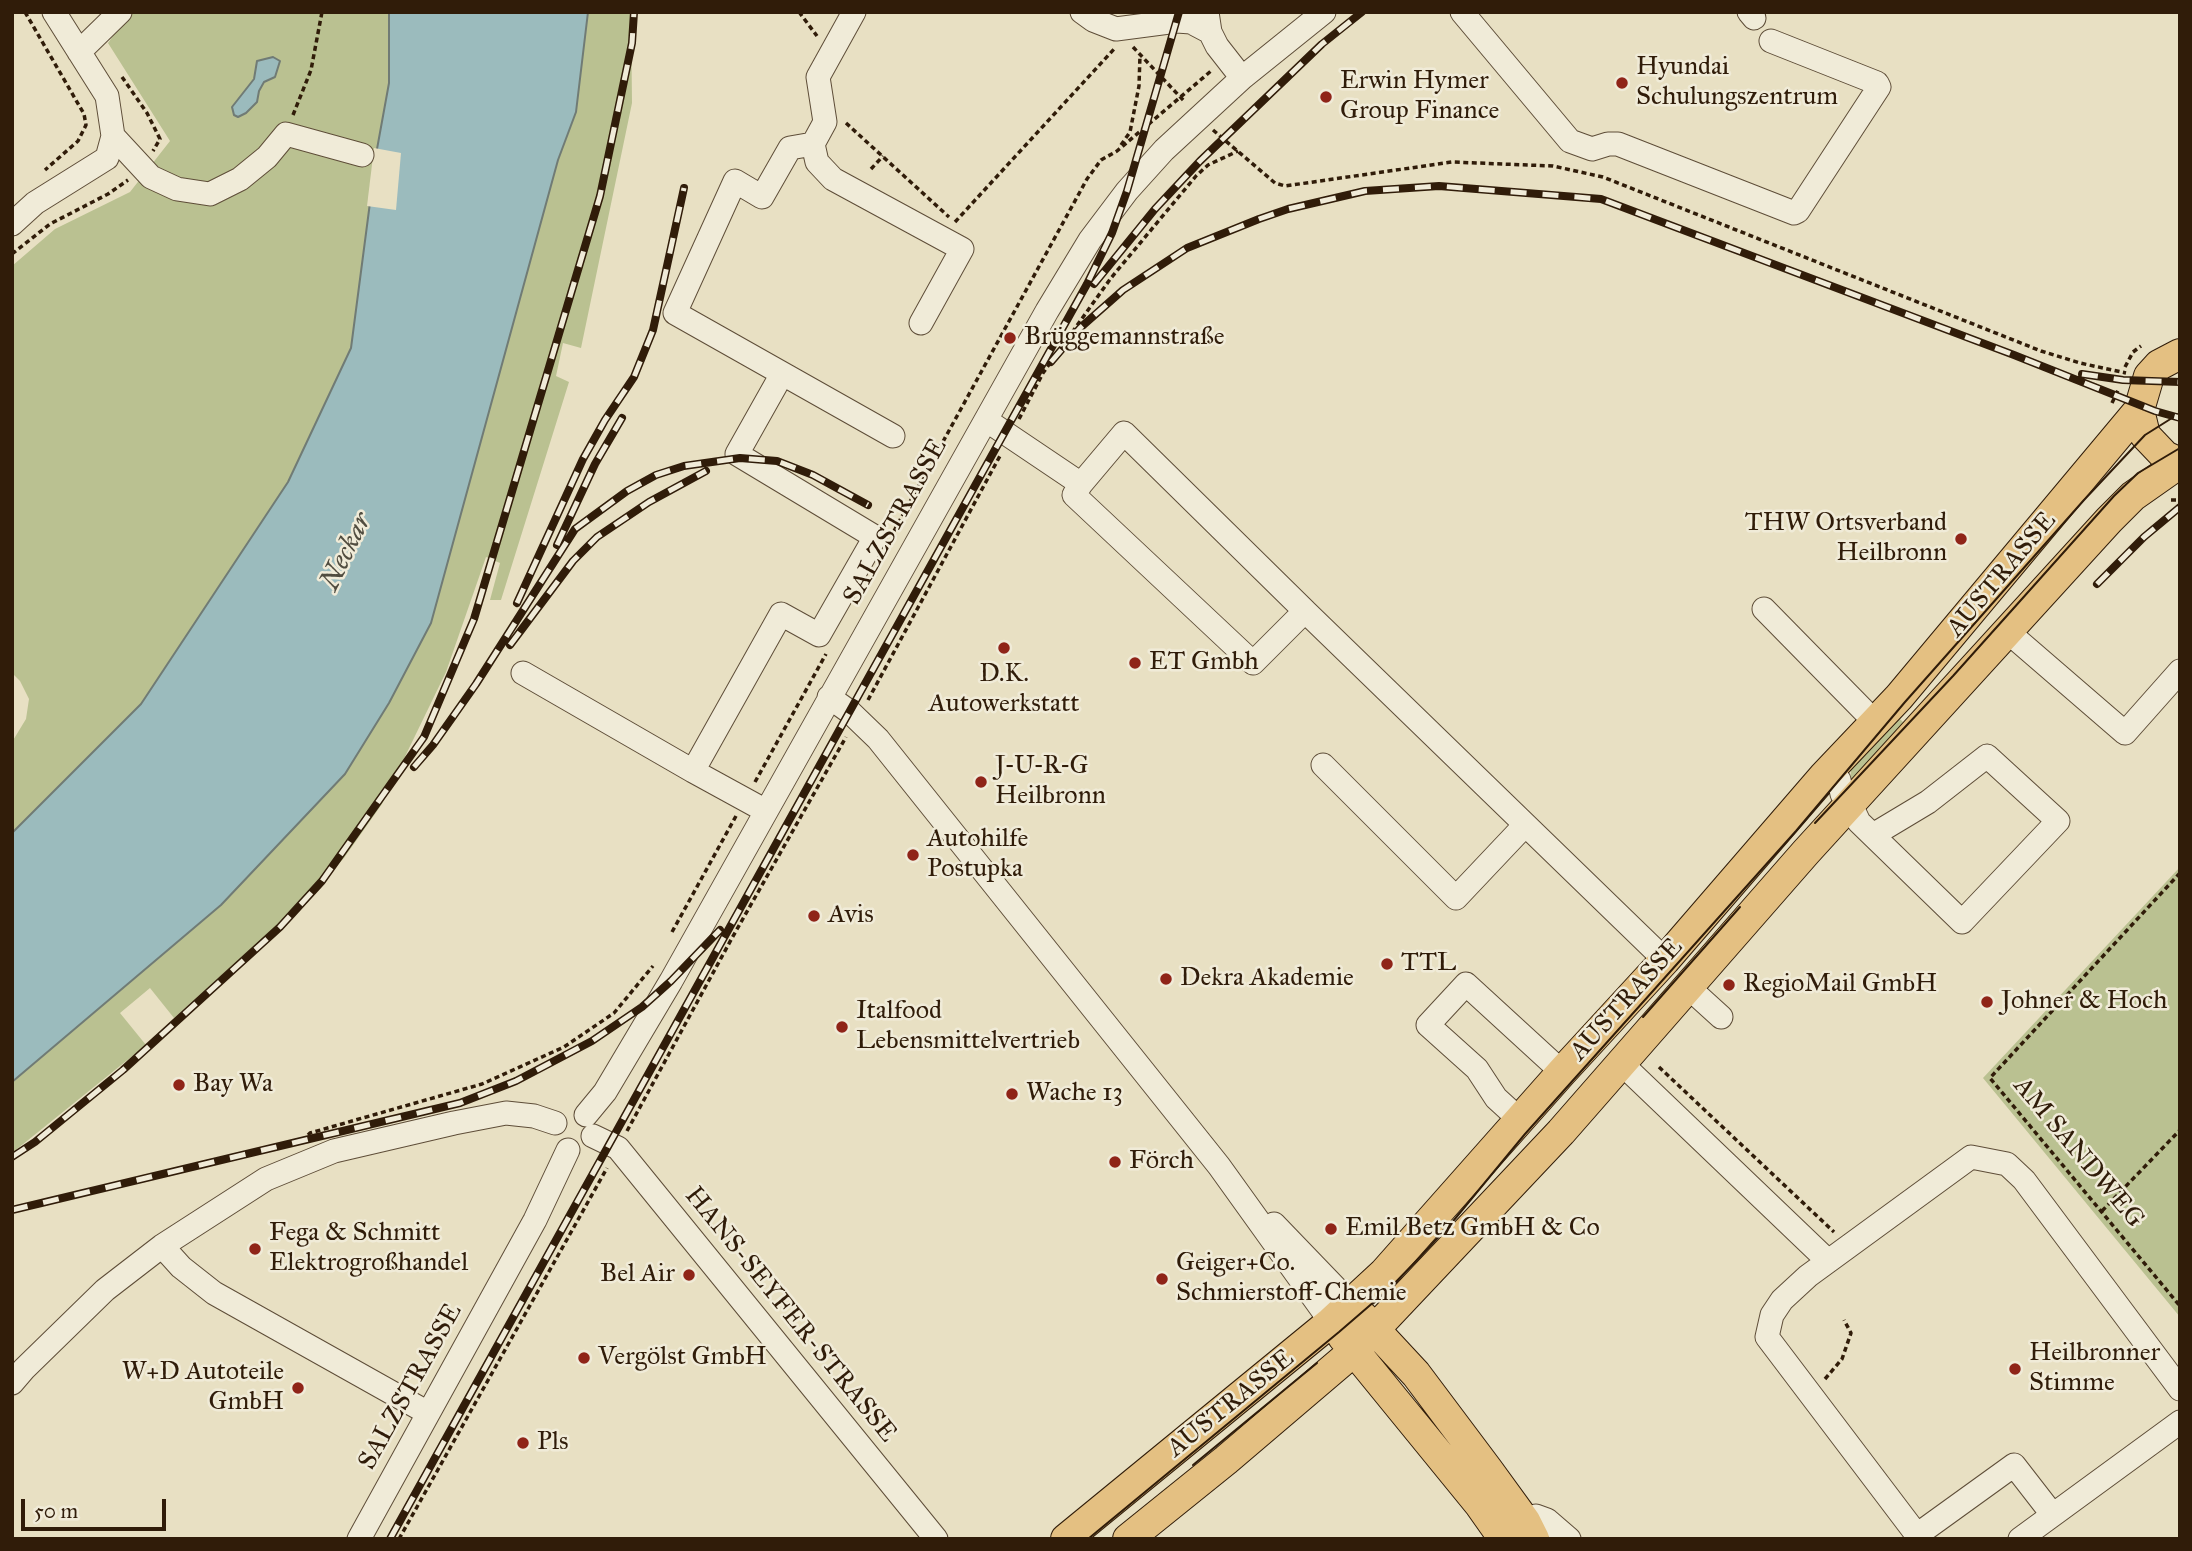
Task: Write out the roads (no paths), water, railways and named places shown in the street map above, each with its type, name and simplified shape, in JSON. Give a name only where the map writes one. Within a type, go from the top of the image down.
[{"type":"main road","name":"AUSTRASSE","points":[[1066,1539],[1341,1313],[1384,1273],[1665,960],[1824,776],[1875,722],[2139,410],[2149,376],[2159,365],[2180,354]]},
{"type":"main road","name":"AUSTRASSE","points":[[1128,1539],[1354,1351],[1507,1191],[1850,803],[2133,496],[2180,463],[2165,456],[2145,435],[2139,410]]},
{"type":"main road","points":[[1341,1313],[1375,1329],[1424,1385],[1521,1533]]},
{"type":"main road","points":[[1341,1313],[1354,1351],[1480,1505],[1521,1533]]},
{"type":"street","points":[[79,52],[120,12]]},
{"type":"street","points":[[854,12],[818,77],[825,122],[813,144],[817,162],[833,179],[962,249],[921,323]]},
{"type":"street","points":[[1082,12],[1093,20],[1116,29],[1177,21],[1209,22],[1226,59],[1242,78]]},
{"type":"street","name":"SALZSTRASSE","points":[[589,1125],[1047,311],[1090,240],[1127,191],[1164,150],[1242,78],[1324,12]]},
{"type":"street","points":[[1462,12],[1570,141],[1592,149],[1618,144],[1794,213],[1798,211],[1880,87],[1877,83],[1770,41]]},
{"type":"street","points":[[12,224],[36,203],[107,158],[113,136],[107,96],[79,52],[63,16]]},
{"type":"street","points":[[113,136],[151,177],[177,189],[210,194],[240,180],[268,157],[286,134],[362,155]]},
{"type":"street","points":[[813,144],[790,148],[762,197],[735,181],[675,313],[893,436]]},
{"type":"street","points":[[693,771],[781,614],[820,635],[875,537],[737,454],[782,374]]},
{"type":"street","points":[[986,420],[1081,484]]},
{"type":"street","points":[[1305,611],[1253,663],[1074,495],[1124,433],[1665,960]]},
{"type":"street","points":[[1764,609],[1875,722]]},
{"type":"street","points":[[2008,632],[2124,733],[2180,671]]},
{"type":"street","points":[[523,673],[766,811]]},
{"type":"street","points":[[830,697],[878,739],[1219,1166],[1341,1313]]},
{"type":"street","points":[[1824,776],[1839,780],[1842,794],[1859,821],[1873,835],[1962,922],[2058,821],[1987,755],[1928,802],[1873,835]]},
{"type":"street","points":[[1323,765],[1456,898],[1525,825]]},
{"type":"street","points":[[1520,1120],[1496,1098],[1477,1069],[1428,1025],[1466,984],[1562,1072]]},
{"type":"street","points":[[1688,987],[1721,1017]]},
{"type":"street","points":[[1628,1054],[1828,1261]]},
{"type":"street","points":[[568,1111],[580,1112],[589,1125],[586,1146],[574,1151],[562,1147],[554,1136],[555,1123],[568,1111]]},
{"type":"street","points":[[12,1383],[105,1290],[162,1245],[266,1179],[334,1151],[454,1123],[506,1113],[534,1116],[555,1123]]},
{"type":"street","name":"HANS-SEYFER-STRASSE","points":[[589,1125],[618,1148],[936,1539]]},
{"type":"street","name":"SALZSTRASSE","points":[[359,1539],[535,1220],[568,1150]]},
{"type":"street","points":[[2052,1514],[2014,1465],[1918,1537],[1767,1337],[1772,1315],[1782,1300],[1828,1261],[1971,1157],[2007,1164],[2024,1180],[2180,1389]]},
{"type":"street","points":[[162,1245],[181,1267],[214,1293],[428,1413]]},
{"type":"street","points":[[2021,1539],[2180,1422]]},
{"type":"street","points":[[1521,1533],[1536,1516],[1547,1520],[1569,1539]]},
{"type":"water","name":"Neckar","points":[[389,12],[588,12],[576,112],[558,160],[431,623],[389,703],[345,774],[221,905],[12,1082],[12,833],[141,704],[288,482],[351,348],[377,149],[389,83]]},
{"type":"water","points":[[273,57],[280,61],[275,77],[264,82],[257,102],[246,113],[238,117],[234,115],[232,107],[254,79],[257,61]]},
{"type":"tram line","points":[[1088,1539],[1390,1288],[1454,1220],[1525,1134],[1796,831],[1905,702],[2084,500],[2145,435],[2180,413]]},
{"type":"tram line","points":[[1815,823],[1953,676],[2114,496],[2138,473],[2180,448]]},
{"type":"tram line","points":[[1643,1017],[1740,907]]},
{"type":"tram line","points":[[1193,1465],[1317,1363]]},
{"type":"railway","points":[[12,1157],[35,1142],[123,1070],[280,927],[322,881],[424,737],[474,619],[600,196],[632,43],[634,12]]},
{"type":"railway","points":[[390,1539],[1087,284],[1112,233],[1127,191],[1179,12]]},
{"type":"railway","points":[[1094,284],[1155,209],[1200,161],[1322,44],[1362,12]]},
{"type":"railway","points":[[1051,362],[1080,328],[1123,290],[1187,248],[1288,209],[1365,191],[1439,186],[1601,199],[2155,411],[2180,418]]},
{"type":"railway","points":[[517,603],[583,459],[634,377],[653,330],[684,188]]},
{"type":"railway","points":[[2082,374],[2123,380],[2180,382]]},
{"type":"railway","points":[[557,545],[595,464],[622,418]]},
{"type":"railway","points":[[414,767],[476,684],[575,529],[627,491],[656,475],[684,466],[740,458],[777,461],[813,475],[868,505]]},
{"type":"railway","points":[[510,645],[573,561],[597,537],[649,502],[706,471]]},
{"type":"railway","points":[[2097,584],[2144,537],[2180,507]]},
{"type":"railway","points":[[12,1210],[460,1103],[516,1081],[592,1041],[642,1007],[720,930]]},
{"type":"place","name":"Hyundai Schulungszentrum","points":[[1622,83]]},
{"type":"place","name":"Erwin Hymer Group Finance","points":[[1326,97]]},
{"type":"place","name":"Brüggemannstraße","points":[[1010,338]]},
{"type":"place","name":"THW Ortsverband Heilbronn","points":[[1961,539]]},
{"type":"place","name":"D.K. Autowerkstatt","points":[[1004,648]]},
{"type":"place","name":"ET Gmbh","points":[[1135,663]]},
{"type":"place","name":"J⁃U⁃R⁃G Heilbronn","points":[[981,782]]},
{"type":"place","name":"Autohilfe Postupka","points":[[913,855]]},
{"type":"place","name":"Avis","points":[[814,916]]},
{"type":"place","name":"TTL","points":[[1387,964]]},
{"type":"place","name":"Dekra Akademie","points":[[1166,979]]},
{"type":"place","name":"RegioMail GmbH","points":[[1729,985]]},
{"type":"place","name":"Johner & Hoch","points":[[1987,1002]]},
{"type":"place","name":"Italfood Lebensmittelvertrieb","points":[[842,1027]]},
{"type":"place","name":"Bay Wa","points":[[179,1085]]},
{"type":"place","name":"Wache 13","points":[[1012,1094]]},
{"type":"place","name":"Förch","points":[[1115,1162]]},
{"type":"place","name":"Emil Betz GmbH & Co","points":[[1331,1229]]},
{"type":"place","name":"Fega & Schmitt Elektrogroßhandel","points":[[255,1249]]},
{"type":"place","name":"Bel Air","points":[[689,1275]]},
{"type":"place","name":"Geiger+Co. Schmierstoff-Chemie","points":[[1162,1279]]},
{"type":"place","name":"Vergölst GmbH","points":[[584,1358]]},
{"type":"place","name":"Heilbronner Stimme","points":[[2015,1369]]},
{"type":"place","name":"W+D Autoteile GmbH","points":[[298,1388]]},
{"type":"place","name":"Pls","points":[[523,1443]]}]
